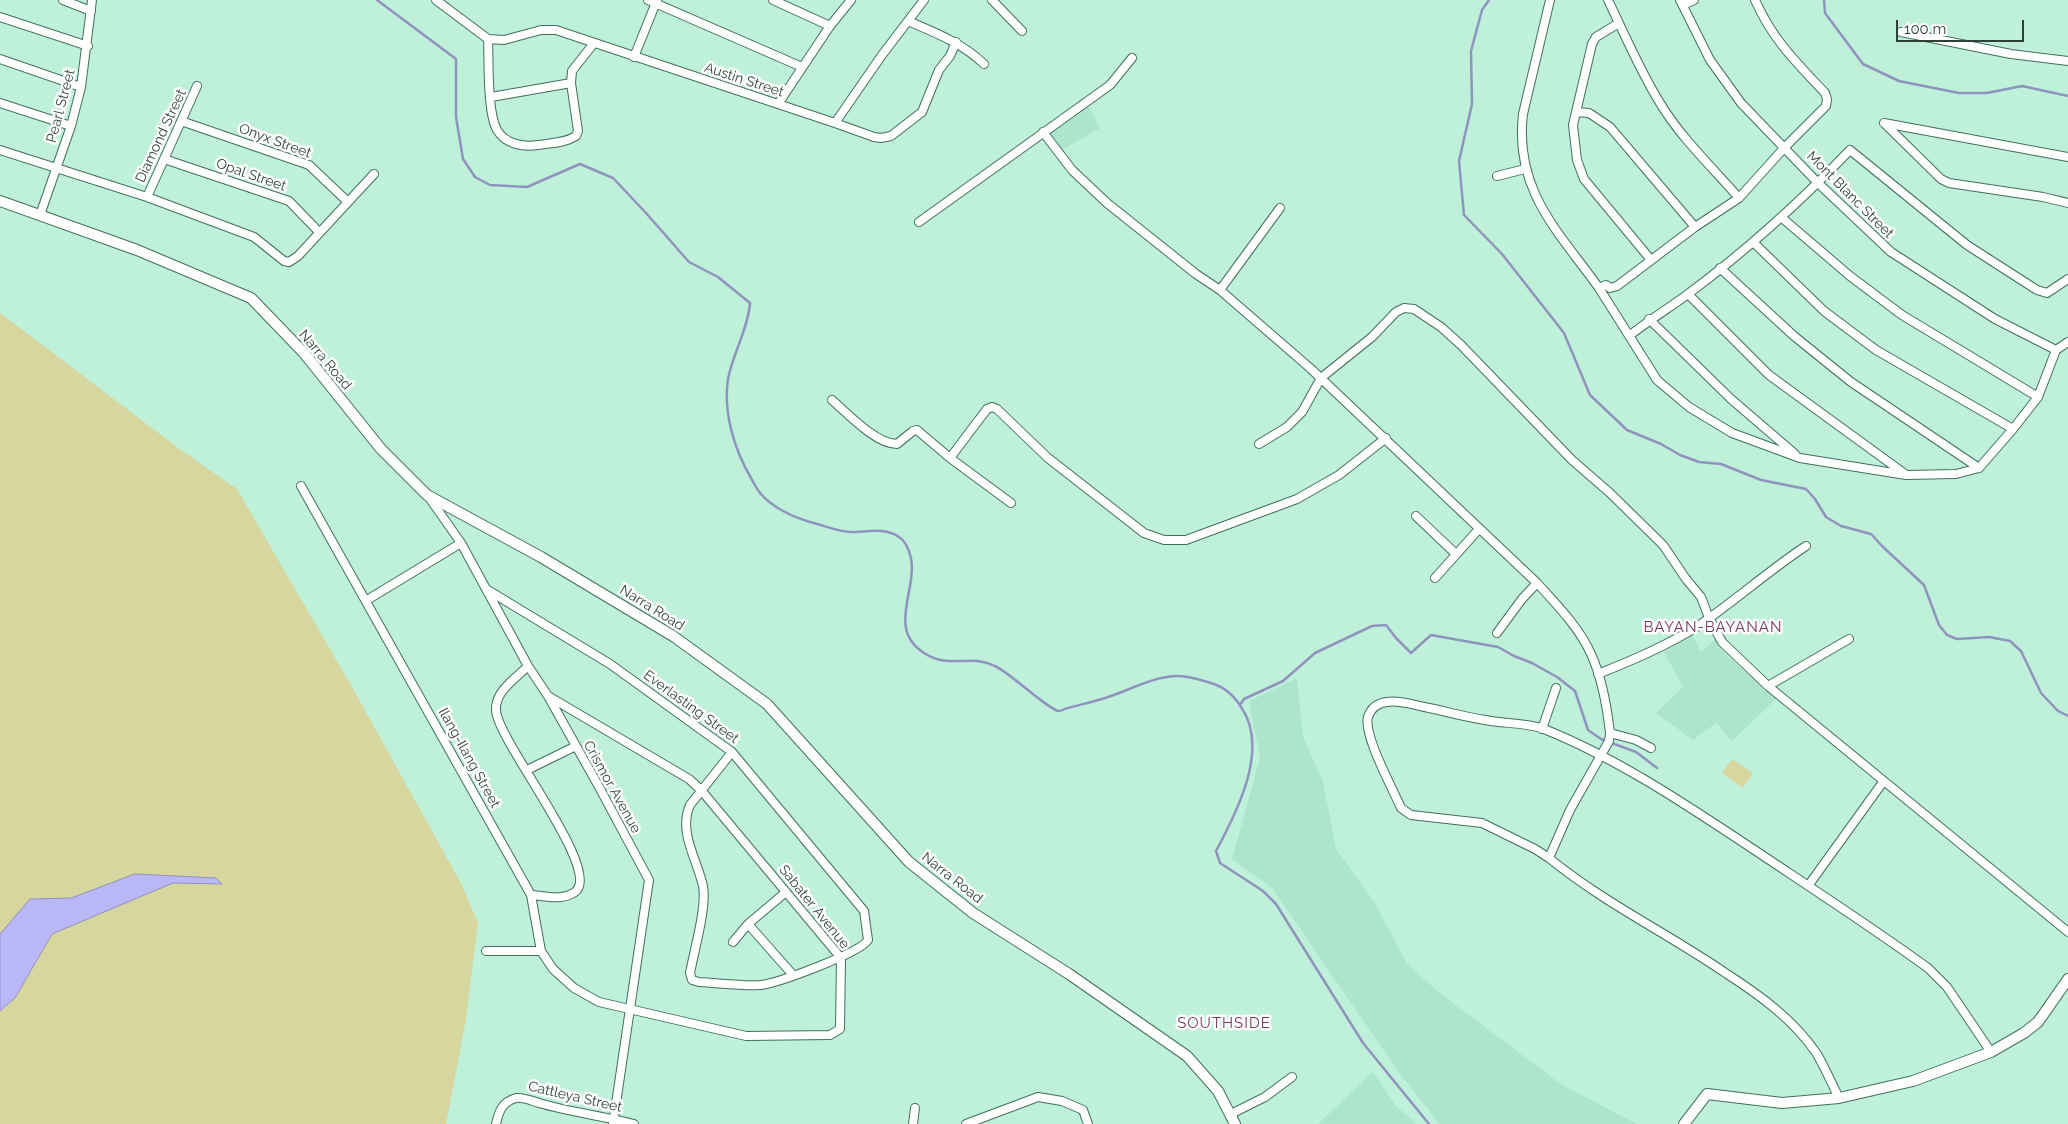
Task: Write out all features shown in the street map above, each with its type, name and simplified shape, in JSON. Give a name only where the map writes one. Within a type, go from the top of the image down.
[{"type":"street","points":[[63,0],[91,10]]},
{"type":"street","name":"Pearl Street","points":[[40,215],[71,126],[81,87],[88,46],[92,0]]},
{"type":"street","points":[[436,0],[488,39],[491,97],[497,131],[504,138],[520,145],[529,146],[566,140],[576,136],[578,131],[571,83],[572,71],[574,66],[594,43]]},
{"type":"street","points":[[773,0],[830,26]]},
{"type":"street","points":[[778,104],[830,26],[851,0]]},
{"type":"street","points":[[835,123],[924,0]]},
{"type":"street","points":[[992,0],[1022,31]]},
{"type":"street","points":[[1550,0],[1523,114],[1521,131],[1525,169],[1534,194],[1547,218],[1599,288],[1657,380],[1689,407],[1732,433],[1800,458],[1906,475],[1956,474],[1978,468],[2013,430],[2038,397],[2056,350],[2068,342]]},
{"type":"street","points":[[1608,0],[1644,76],[1661,105],[1682,134],[1740,198]]},
{"type":"street","points":[[1682,2],[1694,0]]},
{"type":"street","points":[[1599,288],[1606,285],[1610,288],[1617,286],[1695,227],[1740,198],[1785,147],[1826,106],[1827,99],[1825,93],[1786,52],[1769,30],[1755,0]]},
{"type":"street","points":[[634,57],[654,1],[802,67]]},
{"type":"street","name":"Mont Blanc Street","points":[[1682,2],[1710,60],[1741,103],[1818,183],[1891,252],[1994,319],[2056,350]]},
{"type":"street","points":[[0,17],[88,46]]},
{"type":"street","points":[[908,21],[956,42],[970,51],[984,64]]},
{"type":"street","points":[[1619,23],[1596,37],[1592,44],[1573,125],[1574,144],[1584,179],[1651,260]]},
{"type":"street","name":"Austin Street","points":[[488,39],[504,40],[547,29],[778,104],[874,138],[891,136],[922,112],[939,70],[950,56],[956,42]]},
{"type":"street","points":[[1901,32],[2011,54],[2068,61]]},
{"type":"street","points":[[919,222],[1110,85],[1132,58]]},
{"type":"street","points":[[0,59],[81,87]]},
{"type":"street","points":[[491,97],[571,83]]},
{"type":"street","name":"Diamond Street","points":[[147,197],[197,86]]},
{"type":"street","points":[[0,103],[71,126]]},
{"type":"street","points":[[1576,112],[1589,113],[1610,127],[1695,227]]},
{"type":"street","name":"Onyx Street","points":[[181,121],[309,165],[348,202]]},
{"type":"street","points":[[2068,157],[1884,123],[1941,179],[1949,183],[2043,197],[2068,204]]},
{"type":"street","points":[[1043,132],[1072,170],[1107,203],[1196,274],[1220,290],[1321,378],[1386,438],[1537,583],[1575,629],[1591,653],[1601,683],[1609,739],[1570,810],[1549,858]]},
{"type":"street","points":[[0,150],[147,197],[254,238],[284,261],[294,259],[374,174]]},
{"type":"street","points":[[1629,336],[1649,319],[1688,294],[1753,242],[1818,183],[1850,150],[1967,245],[2037,290],[2048,293],[2068,279]]},
{"type":"street","name":"Opal Street","points":[[164,159],[288,201],[319,232]]},
{"type":"street","points":[[1497,176],[1525,169]]},
{"type":"street","name":"Narra Road","points":[[0,201],[137,250],[251,298],[304,353],[381,449],[427,495],[541,557],[674,636],[767,704],[909,862],[973,913],[1070,974],[1187,1056],[1218,1091],[1233,1119]]},
{"type":"street","points":[[1220,290],[1280,208]]},
{"type":"street","points":[[1781,217],[1850,276],[1902,315],[2038,397]]},
{"type":"street","points":[[1753,242],[1824,311],[1876,350],[2013,430]]},
{"type":"street","points":[[1720,268],[1794,336],[1851,382],[1978,468]]},
{"type":"street","points":[[1688,294],[1769,375],[1906,475]]},
{"type":"street","points":[[1259,444],[1286,427],[1302,412],[1321,378],[1372,337],[1396,312],[1404,308],[1414,309],[1428,317],[1461,345],[1572,460],[1610,493],[1663,545],[1701,597],[1709,618],[1722,642],[1768,686],[2068,932]]},
{"type":"street","points":[[1649,319],[1730,399],[1800,458]]},
{"type":"street","points":[[832,400],[877,437],[889,444],[897,444],[917,430],[950,458],[1011,503]]},
{"type":"street","points":[[950,458],[987,409],[992,407],[997,409],[1048,458],[1144,533],[1164,540],[1186,540],[1297,499],[1338,475],[1386,438]]},
{"type":"street","name":"Ilang-Ilang Street","points":[[301,486],[367,600],[531,895],[541,951],[553,968],[574,988],[599,1002],[631,1010]]},
{"type":"street","name":"Crismor Avenue","points":[[427,495],[461,543],[528,666],[548,696],[576,746],[648,880],[631,1010],[613,1121]]},
{"type":"street","points":[[1416,516],[1456,554]]},
{"type":"street","points":[[1434,578],[1480,529]]},
{"type":"street","points":[[367,600],[461,543]]},
{"type":"street","points":[[1598,674],[1660,648],[1709,618],[1764,574],[1806,546]]},
{"type":"street","points":[[1497,633],[1522,599],[1537,583]]},
{"type":"street","name":"Everlasting Street","points":[[486,589],[610,664],[732,752],[864,910],[868,940],[866,945],[841,958]]},
{"type":"street","points":[[1768,686],[1849,639]]},
{"type":"street","points":[[528,666],[498,695],[496,711],[504,733],[554,816],[579,867],[581,876],[580,886],[575,892],[560,898],[531,895]]},
{"type":"street","points":[[1542,729],[1556,688]]},
{"type":"street","name":"Sabater Avenue","points":[[548,696],[689,779],[701,790],[841,958],[840,1029],[830,1035],[746,1036],[631,1010]]},
{"type":"street","points":[[1839,1098],[1817,1055],[1799,1033],[1764,998],[1697,952],[1609,900],[1535,849],[1482,823],[1411,815],[1405,812],[1401,808],[1368,731],[1368,718],[1375,708],[1388,701],[1486,720],[1523,724],[1542,729],[1600,755],[1664,792],[1808,886],[1928,968],[1947,987],[1991,1052]]},
{"type":"street","points":[[1609,739],[1636,740],[1651,748]]},
{"type":"street","points":[[526,770],[576,746]]},
{"type":"street","points":[[732,752],[690,805],[686,815],[685,827],[704,888],[701,920],[690,973],[692,980],[763,985],[841,958]]},
{"type":"street","points":[[1808,886],[1883,782]]},
{"type":"street","points":[[732,942],[748,924],[786,892]]},
{"type":"street","points":[[748,924],[793,975]]},
{"type":"street","points":[[486,951],[541,951]]},
{"type":"street","points":[[1684,1124],[1708,1094],[1782,1102],[1839,1098],[1913,1081],[1991,1052],[2024,1034],[2038,1022],[2068,979]]},
{"type":"street","points":[[1233,1119],[1292,1077]]},
{"type":"street","name":"Cattleya Street","points":[[496,1124],[499,1111],[506,1102],[518,1097],[564,1110],[634,1124]]},
{"type":"street","points":[[966,1124],[1038,1098],[1062,1101],[1083,1110],[1088,1124]]},
{"type":"street","points":[[913,1124],[915,1108]]},
{"type":"shaded area","points":[[1088,104],[1100,128],[1062,150],[1049,132]]},
{"type":"shaded area","points":[[0,313],[181,450],[237,489],[352,687],[462,885],[478,923],[466,1019],[446,1124],[0,1124]]},
{"type":"shaded area","points":[[1692,635],[1701,652],[1715,639],[1727,656],[1776,699],[1732,741],[1716,723],[1693,740],[1656,713],[1683,687],[1664,652]]},
{"type":"shaded area","points":[[1297,678],[1303,736],[1323,782],[1336,849],[1375,903],[1407,964],[1442,995],[1562,1085],[1637,1124],[1440,1124],[1402,1077],[1272,888],[1232,859],[1260,758],[1249,701]]},
{"type":"shaded area","points":[[1732,759],[1753,773],[1743,788],[1722,773]]},
{"type":"shaded area","points":[[1373,1072],[1396,1106],[1417,1124],[1318,1124]]},
{"type":"water","points":[[135,874],[216,878],[222,884],[173,883],[52,934],[15,998],[0,1011],[0,934],[30,899],[71,898]]},
{"type":"waterway","points":[[377,0],[456,59],[456,117],[463,159],[475,177],[490,185],[527,187],[580,164],[613,178],[689,262],[718,277],[750,303],[749,313],[730,369],[727,392],[731,430],[745,467],[761,494],[773,505],[795,517],[843,531],[888,532],[904,541],[911,558],[912,571],[905,621],[907,633],[913,643],[924,653],[942,660],[986,662],[1010,676],[1047,705],[1059,711],[1106,698],[1153,680],[1173,676],[1189,677],[1211,683],[1232,695],[1249,723],[1252,741],[1251,760],[1241,799],[1216,851],[1220,863],[1263,891],[1276,904],[1363,1043],[1429,1124]]},
{"type":"waterway","points":[[1489,0],[1482,10],[1471,51],[1472,104],[1459,161],[1464,215],[1502,254],[1564,333],[1590,395],[1627,430],[1661,444],[1680,455],[1699,462],[1721,464],[1761,480],[1806,489],[1815,499],[1826,517],[1841,526],[1871,534],[1924,585],[1939,625],[1947,635],[1957,639],[1989,637],[2010,641],[2021,651],[2041,693],[2058,711],[2068,716]]},
{"type":"waterway","points":[[1824,0],[1825,13],[1863,64],[1899,81],[1959,93],[1987,93],[2022,86],[2068,96]]},
{"type":"waterway","points":[[1240,705],[1244,699],[1283,681],[1315,653],[1372,626],[1386,625],[1411,653],[1431,635],[1498,647],[1532,663],[1557,677],[1575,691],[1588,730],[1601,739],[1636,752],[1657,768]]},
{"type":"district","name":"BAYAN-BAYANAN","points":[[1713,627]]},
{"type":"district","name":"SOUTHSIDE","points":[[1224,1023]]}]
